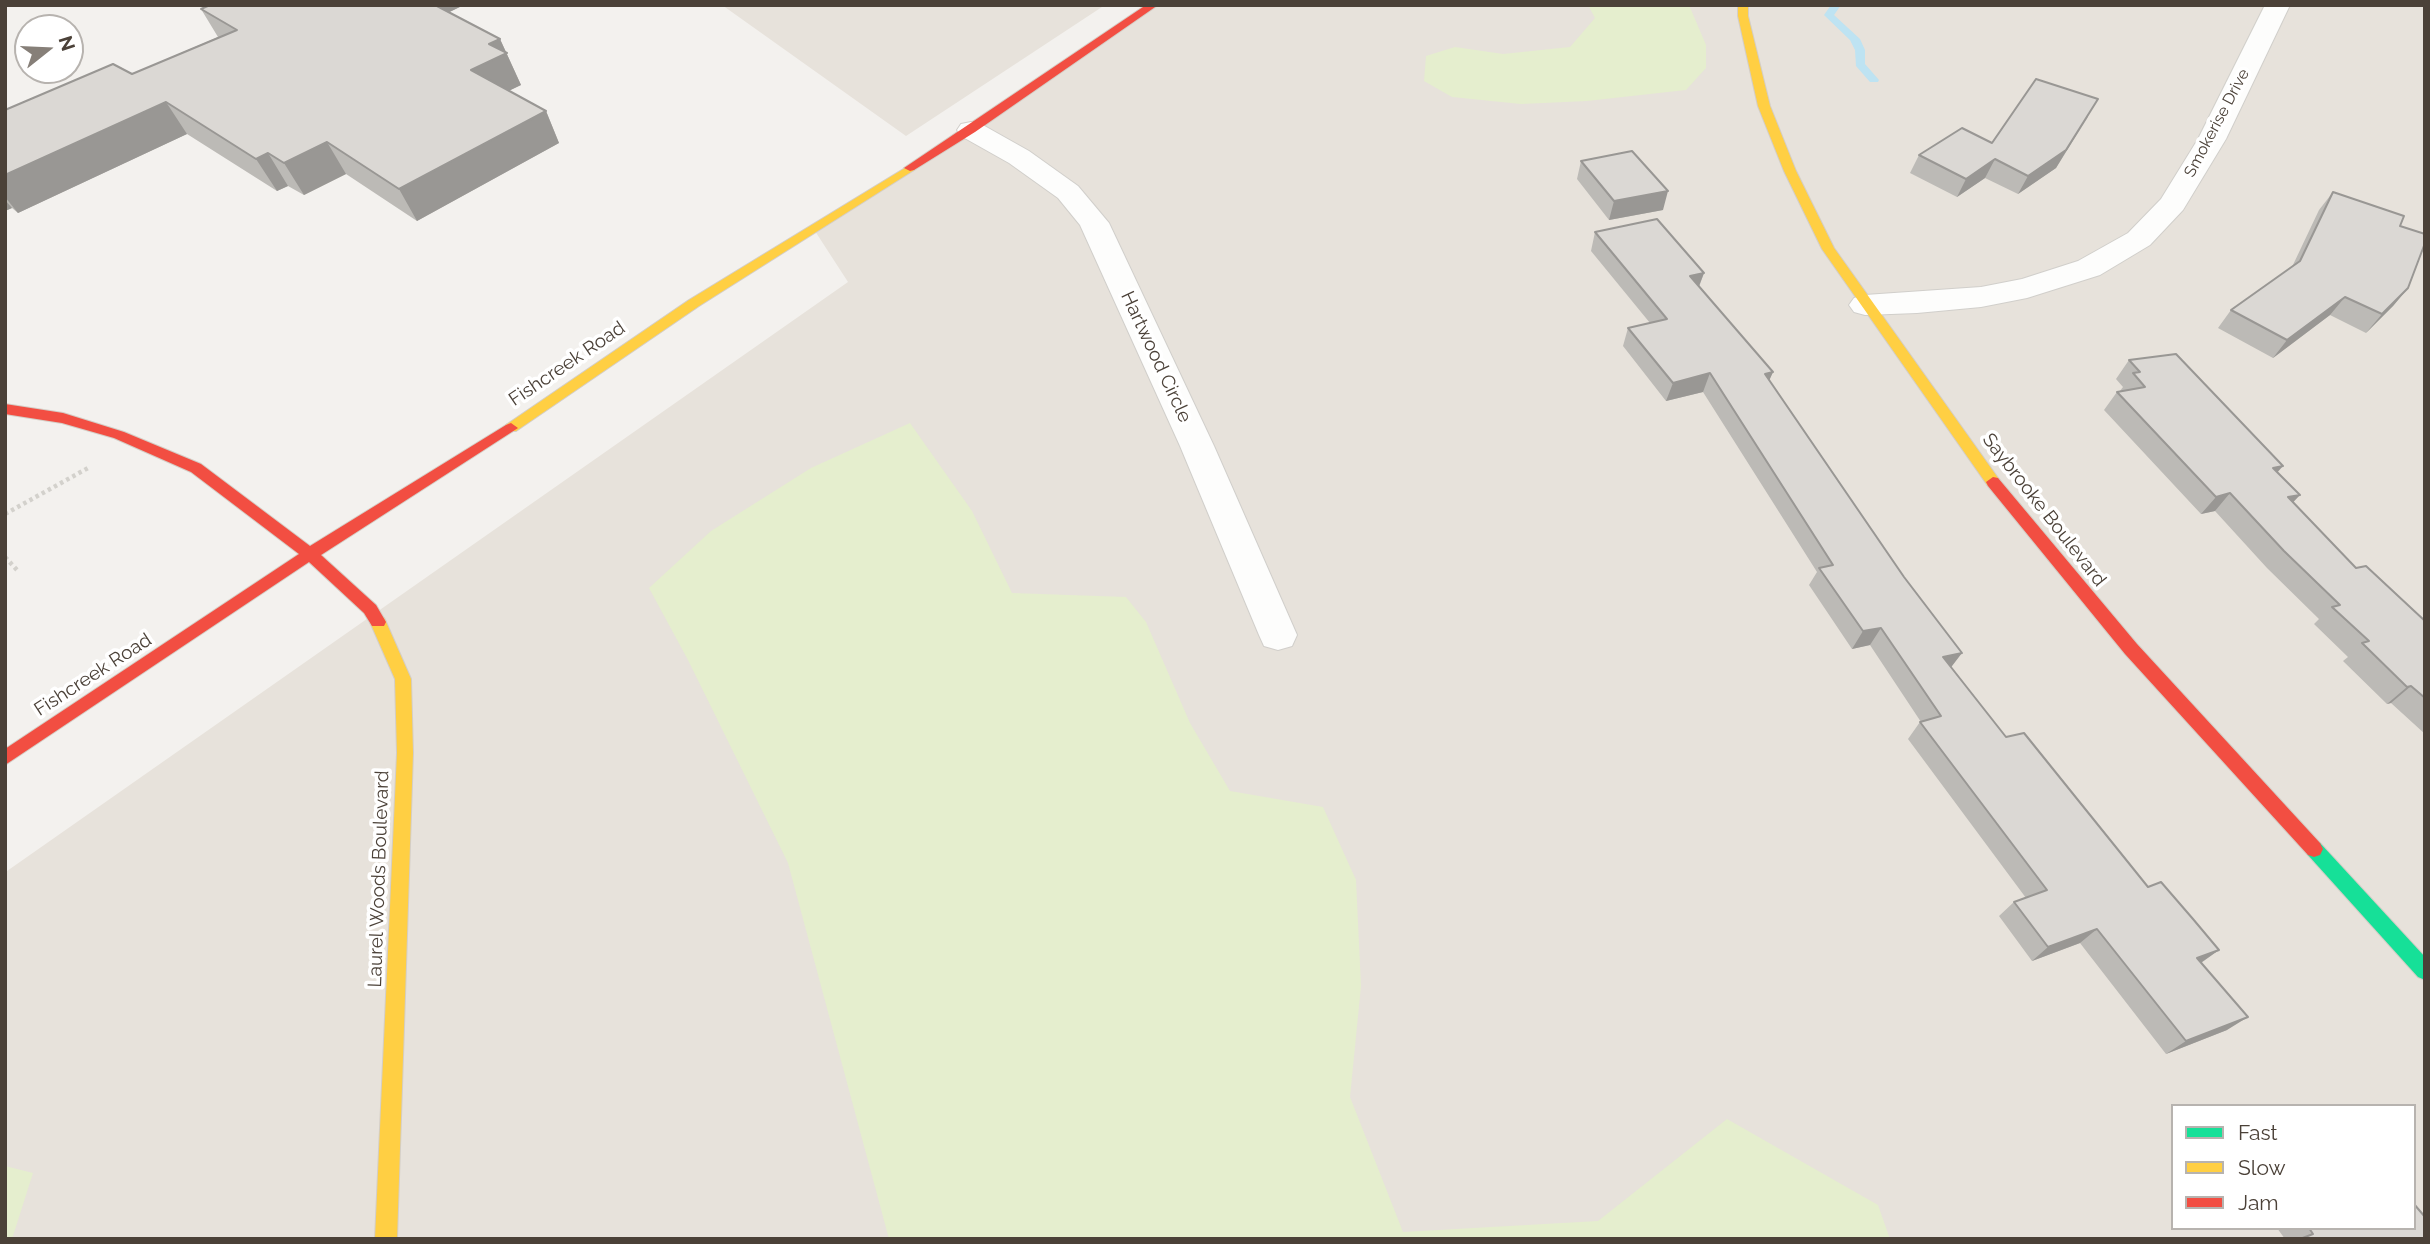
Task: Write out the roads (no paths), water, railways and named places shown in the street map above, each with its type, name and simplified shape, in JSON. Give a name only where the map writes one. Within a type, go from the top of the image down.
[{"type":"street","name":"Fishcreek Road","points":[[5,758],[310,554],[480,449],[694,303],[971,130],[1153,5]]},
{"type":"street","name":"Saybrooke Boulevard","points":[[1743,5],[1743,16],[1764,106],[1796,186],[1828,249],[1865,305],[1994,484],[2065,572],[2158,679],[2425,971]]},
{"type":"street","name":"Smokerise Drive","points":[[1865,305],[1917,303],[2026,288],[2089,268],[2139,239],[2173,204],[2212,139],[2278,5]]},
{"type":"street","name":"Hartwood Circle","points":[[971,130],[1019,157],[1068,192],[1094,223],[1197,446],[1278,635]]},
{"type":"street","name":"Laurel Woods Boulevard","points":[[5,409],[63,418],[119,435],[196,468],[310,554],[370,609],[380,626],[403,679],[405,753],[386,1239]]},
{"type":"waterway","points":[[1836,5],[1829,15],[1855,39],[1860,50],[1860,64],[1874,80]]}]
